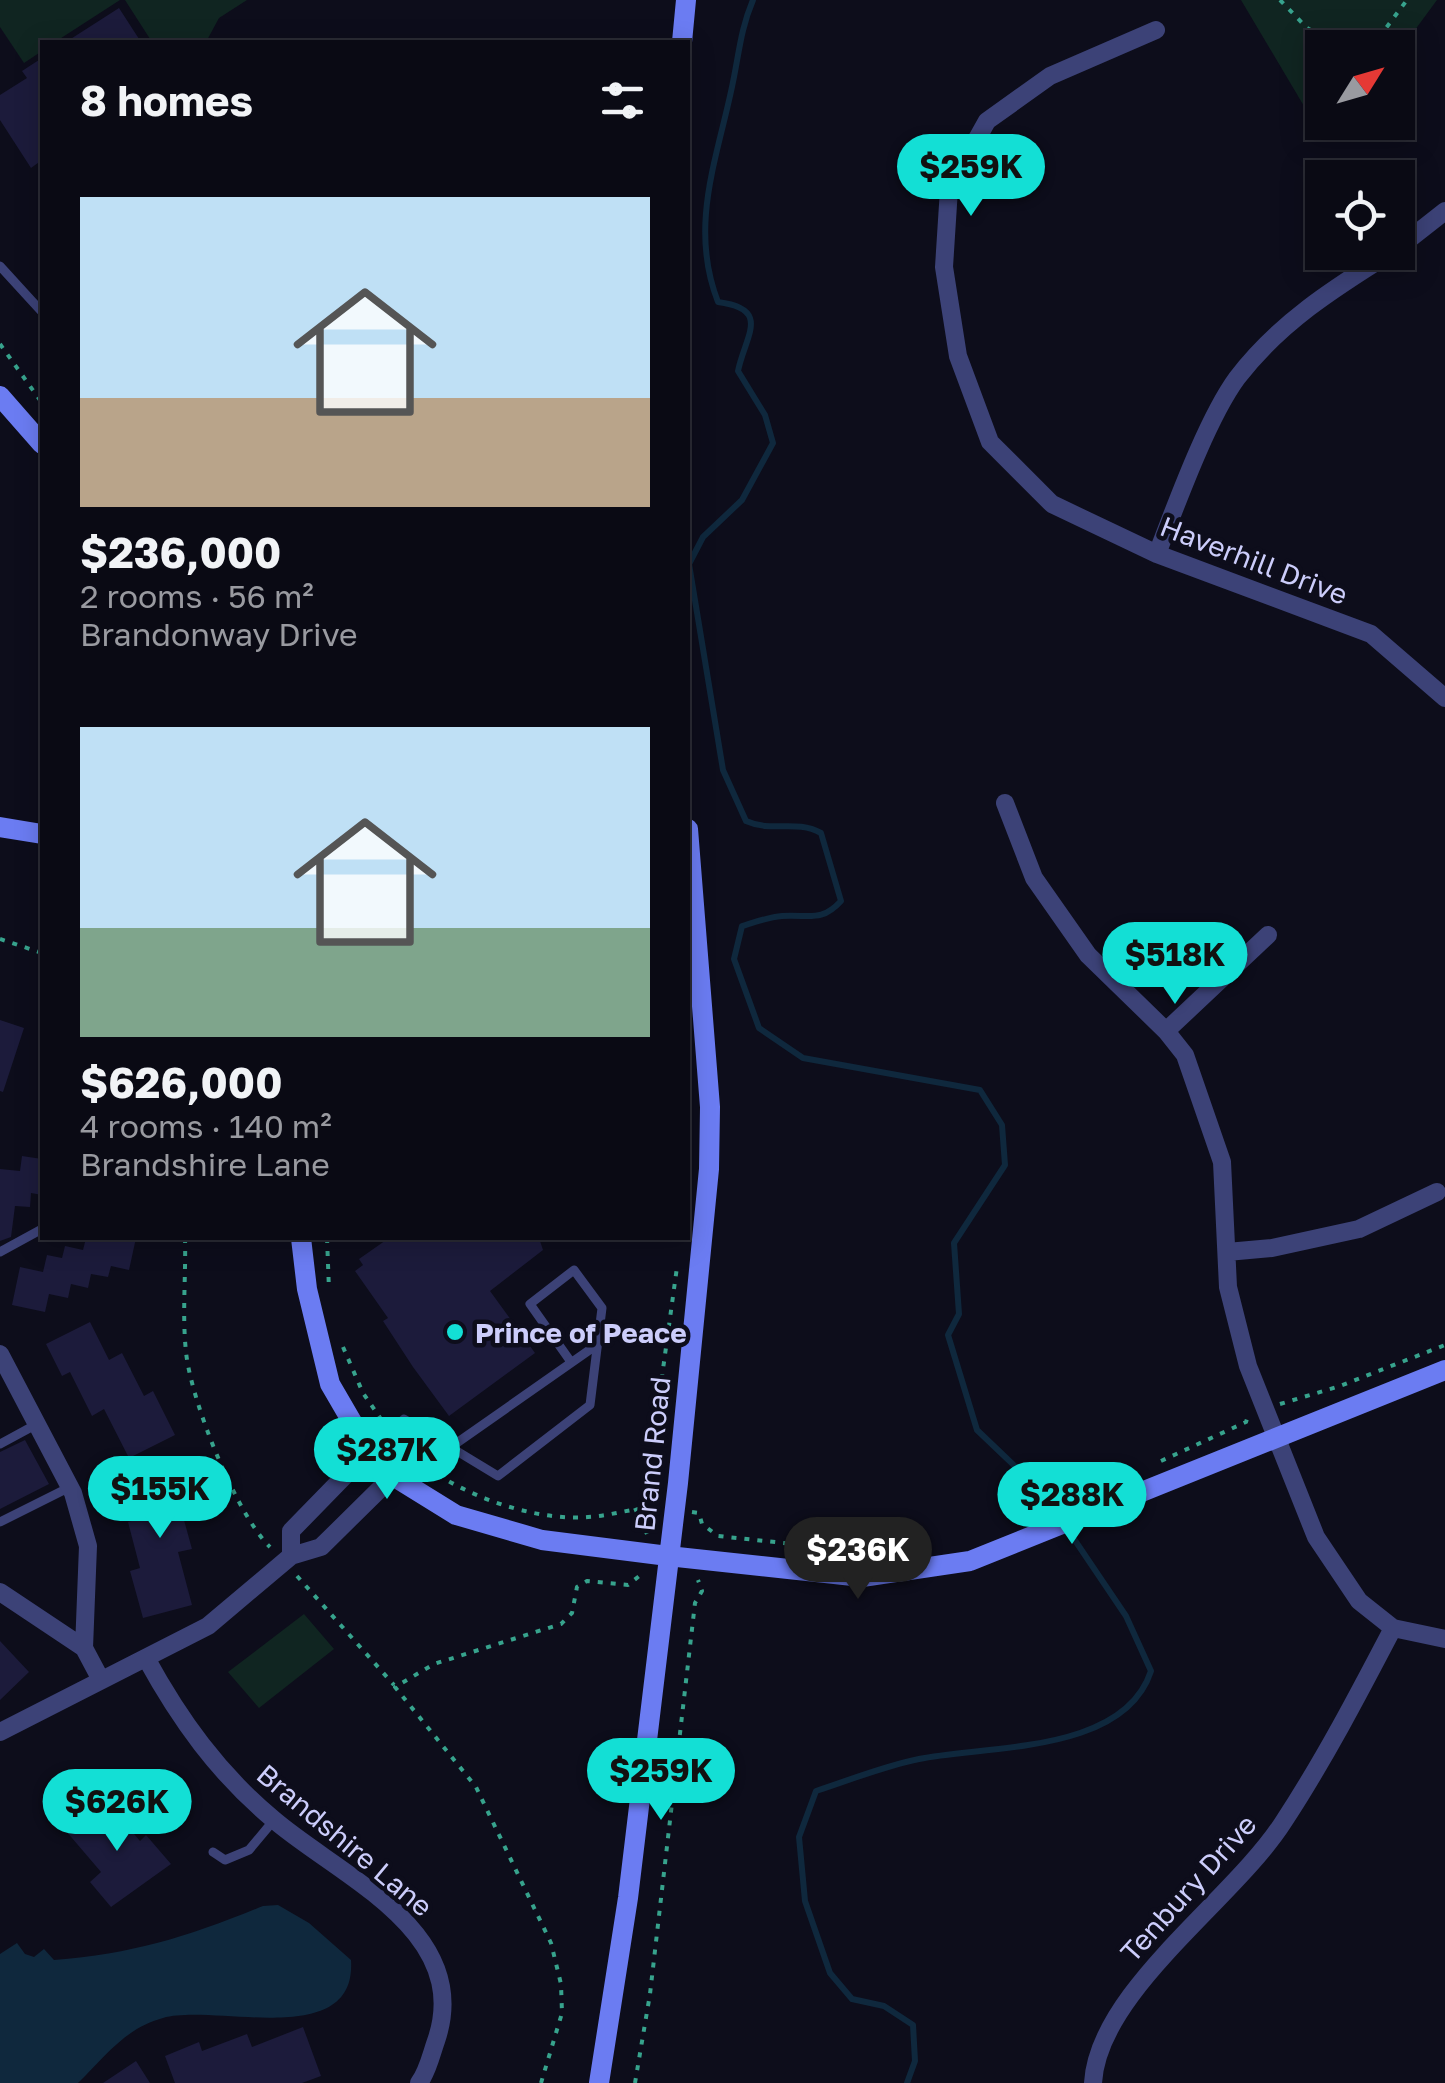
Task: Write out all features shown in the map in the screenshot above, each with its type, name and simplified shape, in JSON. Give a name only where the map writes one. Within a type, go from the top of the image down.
[{"type":"street","points":[[682,40],[686,0]]},
{"type":"street","name":"Haverhill Drive","points":[[1156,30],[1050,76],[987,120],[948,189],[944,267],[958,356],[990,442],[1052,504],[1158,554],[1370,634],[1445,698]]},
{"type":"street","points":[[1415,234],[1445,211]]},
{"type":"street","points":[[1158,554],[1182,490],[1235,381],[1277,334],[1322,295],[1363,270]]},
{"type":"street","points":[[0,396],[40,438]]},
{"type":"street","points":[[1006,804],[1034,878],[1088,955],[1166,1031],[1185,1056],[1222,1162],[1228,1287],[1248,1366],[1316,1536],[1359,1601],[1393,1628],[1445,1639]]},
{"type":"street","points":[[0,828],[40,834]]},
{"type":"street","name":"Brand Road","points":[[600,2083],[628,1898],[709,1169],[710,1106],[690,854]]},
{"type":"street","points":[[1166,1031],[1268,935]]},
{"type":"street","points":[[1226,1252],[1272,1248],[1359,1229],[1437,1192]]},
{"type":"street","points":[[302,1240],[307,1289],[330,1384],[369,1451],[393,1476],[456,1515],[542,1540],[668,1556],[862,1577],[970,1562],[1445,1370]]},
{"type":"street","points":[[0,1354],[70,1487],[88,1546],[84,1648]]},
{"type":"street","points":[[287,1559],[291,1531],[369,1451]]},
{"type":"street","points":[[0,1732],[208,1626],[287,1559],[322,1548],[393,1476]]},
{"type":"street","points":[[0,1592],[84,1648],[101,1680]]},
{"type":"street","name":"Tenbury Drive","points":[[1093,2083],[1095,2060],[1133,1990],[1229,1892],[1283,1823],[1393,1628]]},
{"type":"street","name":"Brandshire Lane","points":[[146,1658],[184,1724],[213,1762],[274,1820],[418,1932],[434,1964],[442,1995],[441,2026],[419,2083]]},
{"type":"lane","points":[[0,266],[40,310]]},
{"type":"lane","points":[[0,1252],[40,1230]]},
{"type":"lane","points":[[369,1451],[404,1418],[498,1476],[590,1405],[602,1308],[574,1270],[530,1304],[571,1362]]},
{"type":"lane","points":[[451,1448],[598,1344]]},
{"type":"lane","points":[[0,1444],[37,1424]]},
{"type":"lane","points":[[0,1522],[70,1487]]},
{"type":"lane","points":[[213,1852],[225,1860],[240,1857],[274,1820]]},
{"type":"path","points":[[1280,0],[1311,30]]},
{"type":"path","points":[[1384,30],[1407,0]]},
{"type":"path","points":[[0,344],[40,400]]},
{"type":"path","points":[[0,939],[40,952]]},
{"type":"path","points":[[185,1240],[182,1298],[186,1358],[239,1508],[395,1686],[476,1787],[550,1943],[562,1984],[562,2014],[541,2083]]},
{"type":"path","points":[[644,1508],[679,1254]]},
{"type":"path","points":[[699,1513],[710,1533]]},
{"type":"path","points":[[634,2083],[650,1994],[695,1602],[702,1592],[698,1559],[703,1539],[710,1533],[880,1553]]},
{"type":"path","points":[[395,1686],[434,1664],[561,1624],[572,1613],[576,1587],[587,1581],[628,1585],[642,1578]]},
{"type":"green space","points":[[0,0],[120,0],[58,40],[40,40],[40,52],[24,63],[0,27]]},
{"type":"green space","points":[[125,0],[247,0],[219,18],[207,40],[151,40]]},
{"type":"green space","points":[[1241,0],[1437,0],[1415,30],[1305,30],[1305,108]]},
{"type":"green space","points":[[304,1614],[334,1649],[259,1708],[228,1672]]},
{"type":"water","points":[[278,1905],[309,1923],[351,1960],[347,1988],[331,2005],[308,2014],[278,2018],[163,2018],[127,2036],[78,2083],[0,2083],[0,1954],[17,1943],[25,1954],[34,1957],[44,1949],[54,1960],[110,1953],[161,1942],[263,1906]]},
{"type":"building","points":[[119,8],[140,40],[69,40]]},
{"type":"building","points":[[40,59],[40,161],[31,168],[0,120],[0,95],[27,78],[22,71]]},
{"type":"building","points":[[0,1020],[24,1028],[3,1092],[0,1091]]},
{"type":"building","points":[[22,1156],[40,1159],[40,1195],[31,1193],[30,1207],[15,1206],[11,1237],[0,1241],[0,1169],[20,1171]]},
{"type":"building","points":[[86,1240],[136,1240],[129,1270],[111,1266],[108,1277],[91,1274],[88,1288],[71,1284],[68,1298],[49,1294],[45,1312],[12,1305],[20,1267],[43,1272],[47,1255],[62,1258],[65,1246],[83,1250]]},
{"type":"building","name":"Prince of Peace","points":[[386,1240],[540,1240],[543,1250],[490,1291],[535,1353],[449,1416],[383,1321],[388,1318],[355,1271],[363,1265],[359,1259]]},
{"type":"building","points":[[90,1322],[109,1360],[122,1353],[144,1396],[153,1391],[175,1435],[129,1458],[104,1409],[92,1416],[70,1372],[62,1376],[46,1344]]},
{"type":"building","points":[[25,1440],[49,1484],[0,1509],[0,1452]]},
{"type":"building","points":[[178,1464],[188,1500],[179,1502],[192,1549],[178,1552],[192,1605],[143,1618],[130,1571],[140,1568],[128,1522],[141,1518],[130,1477]]},
{"type":"building","points":[[0,1641],[29,1672],[0,1700]]},
{"type":"building","points":[[107,1802],[140,1841],[146,1835],[171,1864],[111,1907],[90,1882],[101,1872],[66,1831]]},
{"type":"building","points":[[303,2027],[321,2076],[302,2083],[175,2083],[165,2056],[199,2042],[202,2051],[247,2034],[252,2047]]},
{"type":"building","points":[[136,2061],[150,2083],[103,2083]]},
{"type":"waterway","points":[[690,562],[703,537],[742,500],[773,443],[765,415],[738,371],[750,318],[735,306],[718,302],[706,246],[714,164],[753,0]]},
{"type":"waterway","points":[[690,570],[723,770],[746,821],[821,833],[841,901],[821,915],[777,917],[742,926],[734,959],[759,1028],[803,1058],[980,1090],[1002,1125],[1005,1165],[954,1243],[959,1314],[948,1335],[977,1430],[1043,1493],[1126,1616],[1151,1671],[1136,1698],[1113,1718],[1084,1732],[1016,1747],[919,1759],[816,1791],[799,1837],[805,1901],[830,1973],[852,1999],[884,2006],[913,2025],[915,2061],[907,2083]]},
{"type":"place","name":"Prince of Peace","points":[[455,1332]]}]
